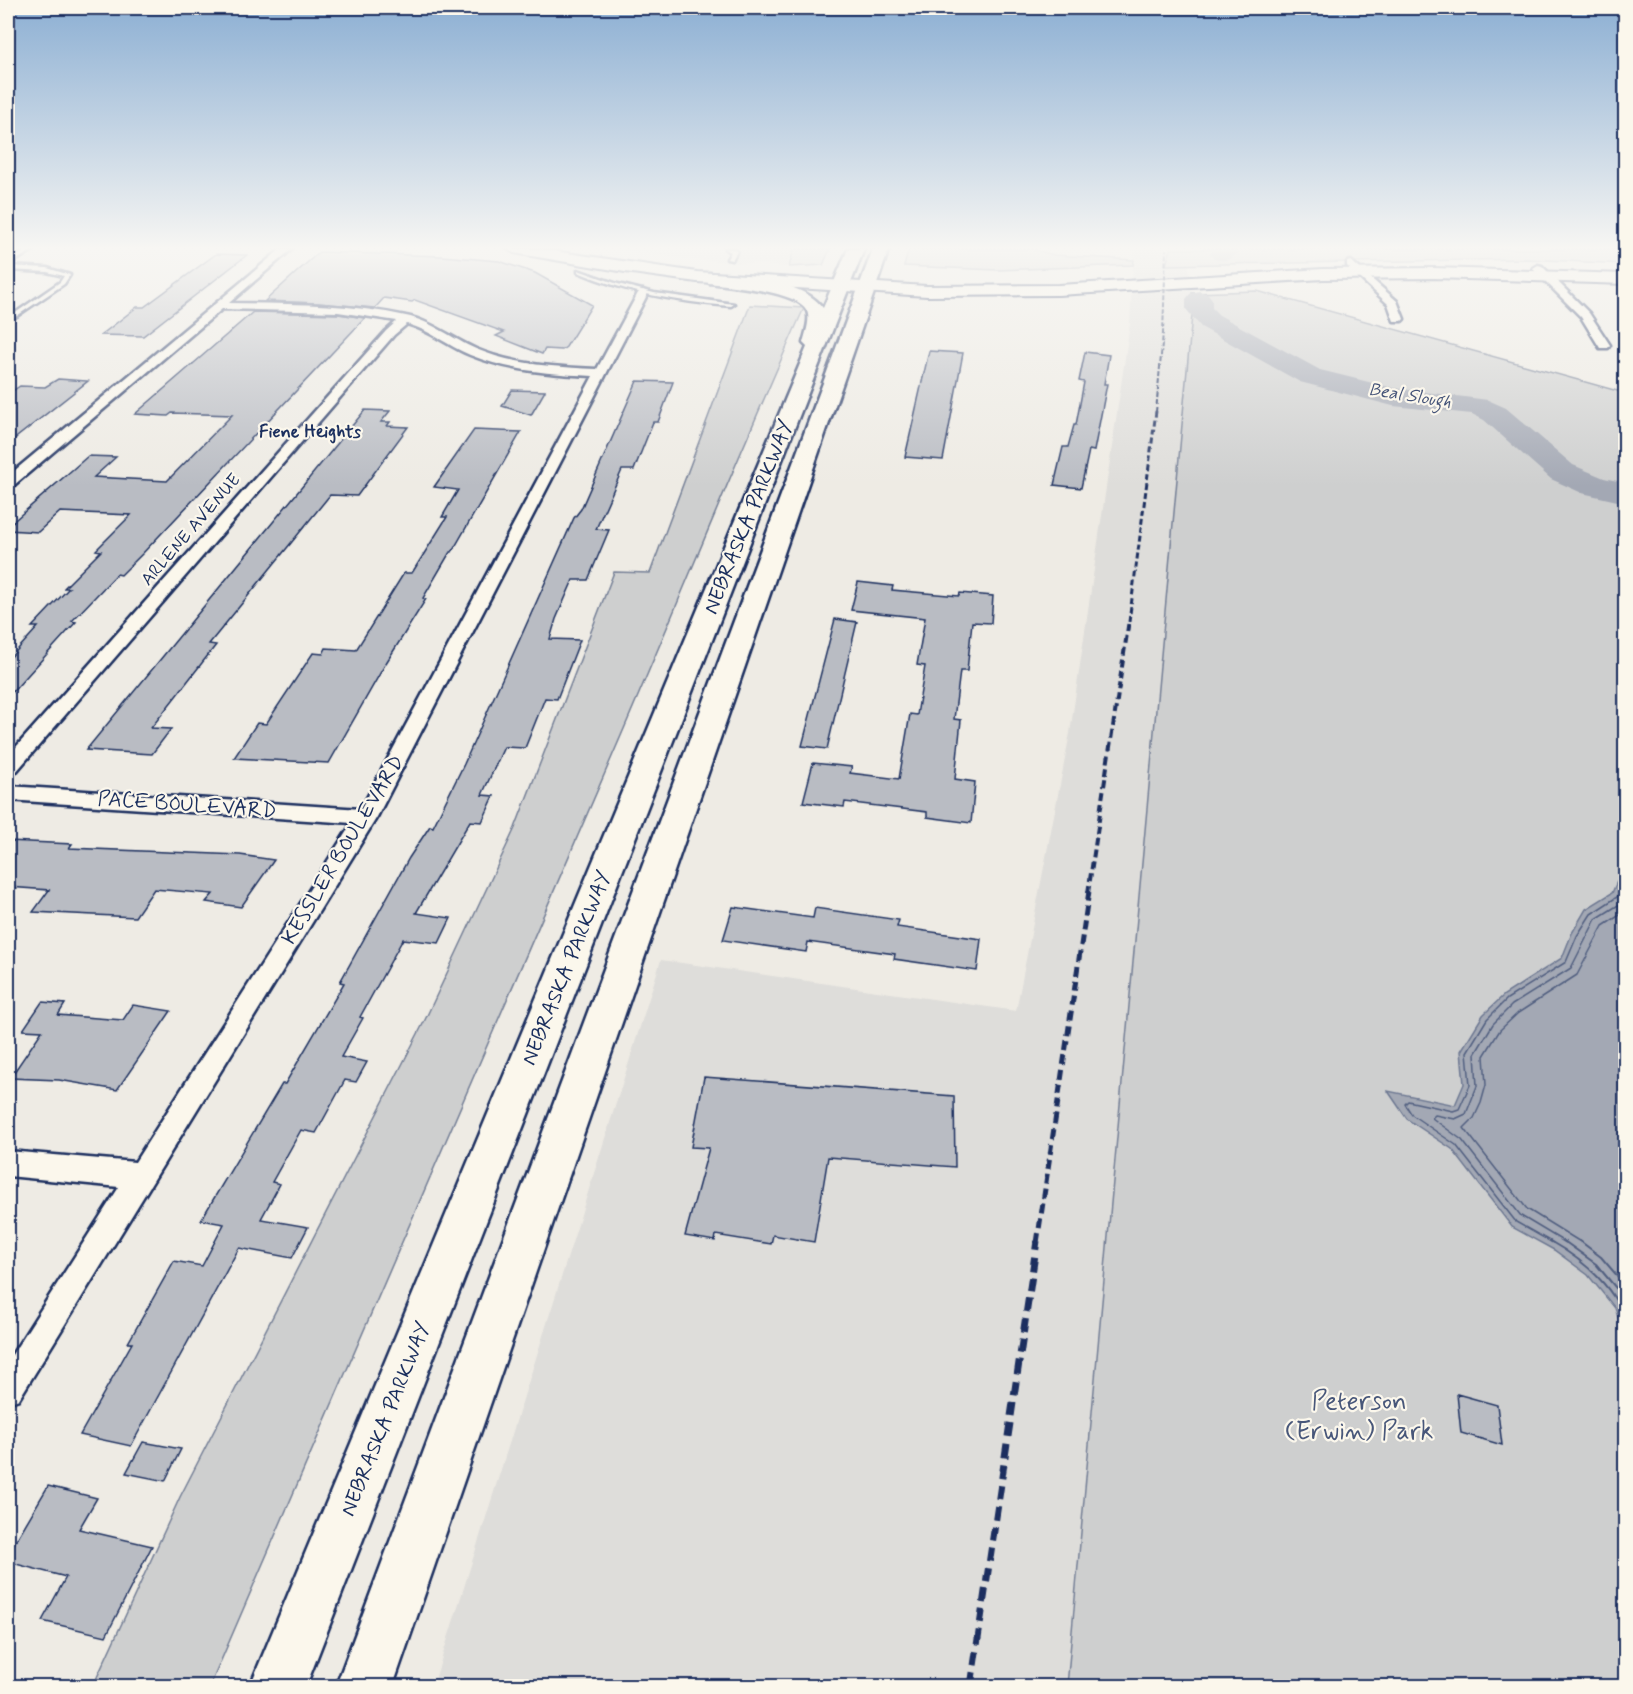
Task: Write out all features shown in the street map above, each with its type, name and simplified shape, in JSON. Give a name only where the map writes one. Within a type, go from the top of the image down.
[{"type":"main road","points":[[801,386],[815,328]]},
{"type":"main road","name":"NEBRASKA PARKWAY","points":[[279,1686],[801,386],[831,328]]},
{"type":"main road","name":"NEBRASKA PARKWAY","points":[[364,1686],[840,328]]},
{"type":"street","points":[[8,483],[14,473],[193,328]]},
{"type":"street","name":"ARLENE AVENUE","points":[[8,768],[396,328]]},
{"type":"street","points":[[428,328],[467,350],[498,361],[544,369],[599,373]]},
{"type":"street","name":"KESSLER BOULEVARD","points":[[8,1388],[367,817],[624,328]]},
{"type":"street","points":[[1593,328],[1604,345]]},
{"type":"street","name":"PACE BOULEVARD","points":[[8,793],[367,817]]},
{"type":"street","points":[[8,1163],[142,1176]]},
{"type":"shaded area","points":[[1129,328],[1191,328],[1067,1686],[433,1686],[661,960],[1016,1011],[1070,733]]},
{"type":"green space","points":[[741,328],[795,328],[210,1686],[93,1686],[180,1497],[424,1022],[515,828],[614,572],[650,573]]},
{"type":"green space","name":"Peterson (Erwin) Park","points":[[1191,328],[1391,328],[1625,393],[1625,1686],[1067,1686]]},
{"type":"water","points":[[1625,870],[1625,1338],[1615,1308],[1588,1275],[1554,1250],[1512,1227],[1452,1149],[1407,1119],[1388,1091],[1455,1105],[1464,1084],[1461,1051],[1483,1015],[1504,995],[1562,958],[1572,933],[1586,909],[1612,893]]},
{"type":"building","points":[[110,328],[153,328],[143,336],[101,335]]},
{"type":"building","points":[[234,328],[356,328],[143,553],[121,575],[117,574],[72,621],[76,622],[8,697],[8,660],[38,627],[32,627],[69,588],[64,588],[101,551],[96,550],[131,515],[60,512],[38,532],[8,530],[8,526],[88,456],[116,457],[94,477],[167,481],[232,415],[135,414]]},
{"type":"building","points":[[493,328],[578,328],[562,350],[545,349],[542,354],[496,336],[504,332]]},
{"type":"building","points":[[929,351],[963,353],[943,460],[905,457]]},
{"type":"building","points":[[1085,352],[1109,355],[1104,384],[1107,384],[1094,451],[1089,450],[1081,488],[1054,485],[1063,447],[1068,447],[1074,425],[1076,425],[1084,382],[1079,381]]},
{"type":"building","points":[[58,379],[88,381],[8,444],[8,394],[20,386],[45,387]]},
{"type":"building","points":[[637,381],[673,382],[658,422],[653,422],[634,470],[622,470],[596,529],[609,530],[588,580],[573,580],[556,619],[550,639],[580,640],[557,699],[545,698],[525,748],[504,747],[482,795],[494,796],[482,822],[470,821],[416,913],[451,918],[439,943],[403,939],[341,1057],[367,1062],[356,1082],[345,1080],[316,1133],[301,1130],[272,1182],[280,1184],[261,1219],[308,1227],[292,1258],[239,1248],[131,1446],[80,1435],[132,1343],[128,1343],[174,1261],[202,1266],[224,1224],[201,1220],[344,983],[340,982],[409,858],[430,826],[433,827],[464,764],[574,518],[581,509]]},
{"type":"building","points":[[512,390],[545,391],[531,415],[502,406]]},
{"type":"building","points":[[365,410],[390,411],[381,422],[390,422],[387,426],[408,427],[357,496],[330,495],[209,644],[216,645],[151,728],[171,729],[152,754],[86,750]]},
{"type":"building","points":[[474,430],[521,432],[329,763],[234,758],[257,723],[266,724],[313,653],[323,654],[326,648],[356,650],[404,573],[412,573],[447,517],[442,517],[458,490],[434,487]]},
{"type":"building","points":[[858,582],[893,586],[892,590],[959,596],[960,593],[993,596],[991,623],[972,622],[967,671],[960,671],[954,719],[961,720],[955,779],[975,782],[971,823],[927,817],[927,812],[845,802],[844,807],[803,802],[813,763],[852,767],[850,773],[899,779],[910,714],[917,715],[925,666],[917,665],[925,618],[851,610]]},
{"type":"building","points":[[835,619],[857,622],[827,749],[802,746]]},
{"type":"building","points":[[8,841],[72,844],[69,848],[240,855],[274,860],[241,907],[206,902],[213,894],[154,889],[135,917],[33,912],[49,890],[8,887]]},
{"type":"building","points":[[733,907],[813,918],[815,908],[899,920],[897,927],[981,939],[977,971],[894,959],[895,954],[808,942],[806,952],[723,940]]},
{"type":"building","points":[[42,1002],[65,1004],[58,1015],[123,1020],[133,1005],[171,1011],[117,1090],[59,1080],[10,1078],[42,1031],[23,1030]]},
{"type":"building","points":[[704,1077],[954,1096],[955,1167],[828,1157],[814,1242],[773,1235],[771,1244],[716,1235],[715,1241],[685,1236],[709,1148],[691,1147]]},
{"type":"building","points":[[1457,1394],[1497,1405],[1502,1445],[1461,1433]]},
{"type":"building","points":[[143,1442],[181,1449],[165,1481],[126,1473]]},
{"type":"building","points":[[48,1486],[97,1498],[79,1529],[152,1546],[106,1636],[42,1621],[66,1577],[8,1562],[8,1554]]},
{"type":"waterway","name":"Beal Slough","points":[[1223,328],[1310,376],[1393,397],[1478,406],[1495,414],[1562,472],[1594,486],[1626,493]]},
{"type":"railway","points":[[1156,412],[1163,328]]},
{"type":"railway","points":[[1129,622],[1156,411]]},
{"type":"railway","points":[[1088,893],[1129,620]]},
{"type":"railway","points":[[1037,1243],[1089,891]]},
{"type":"railway","points":[[971,1686],[1037,1241]]},
{"type":"district","name":"Fiene Heights","points":[[310,432]]}]
